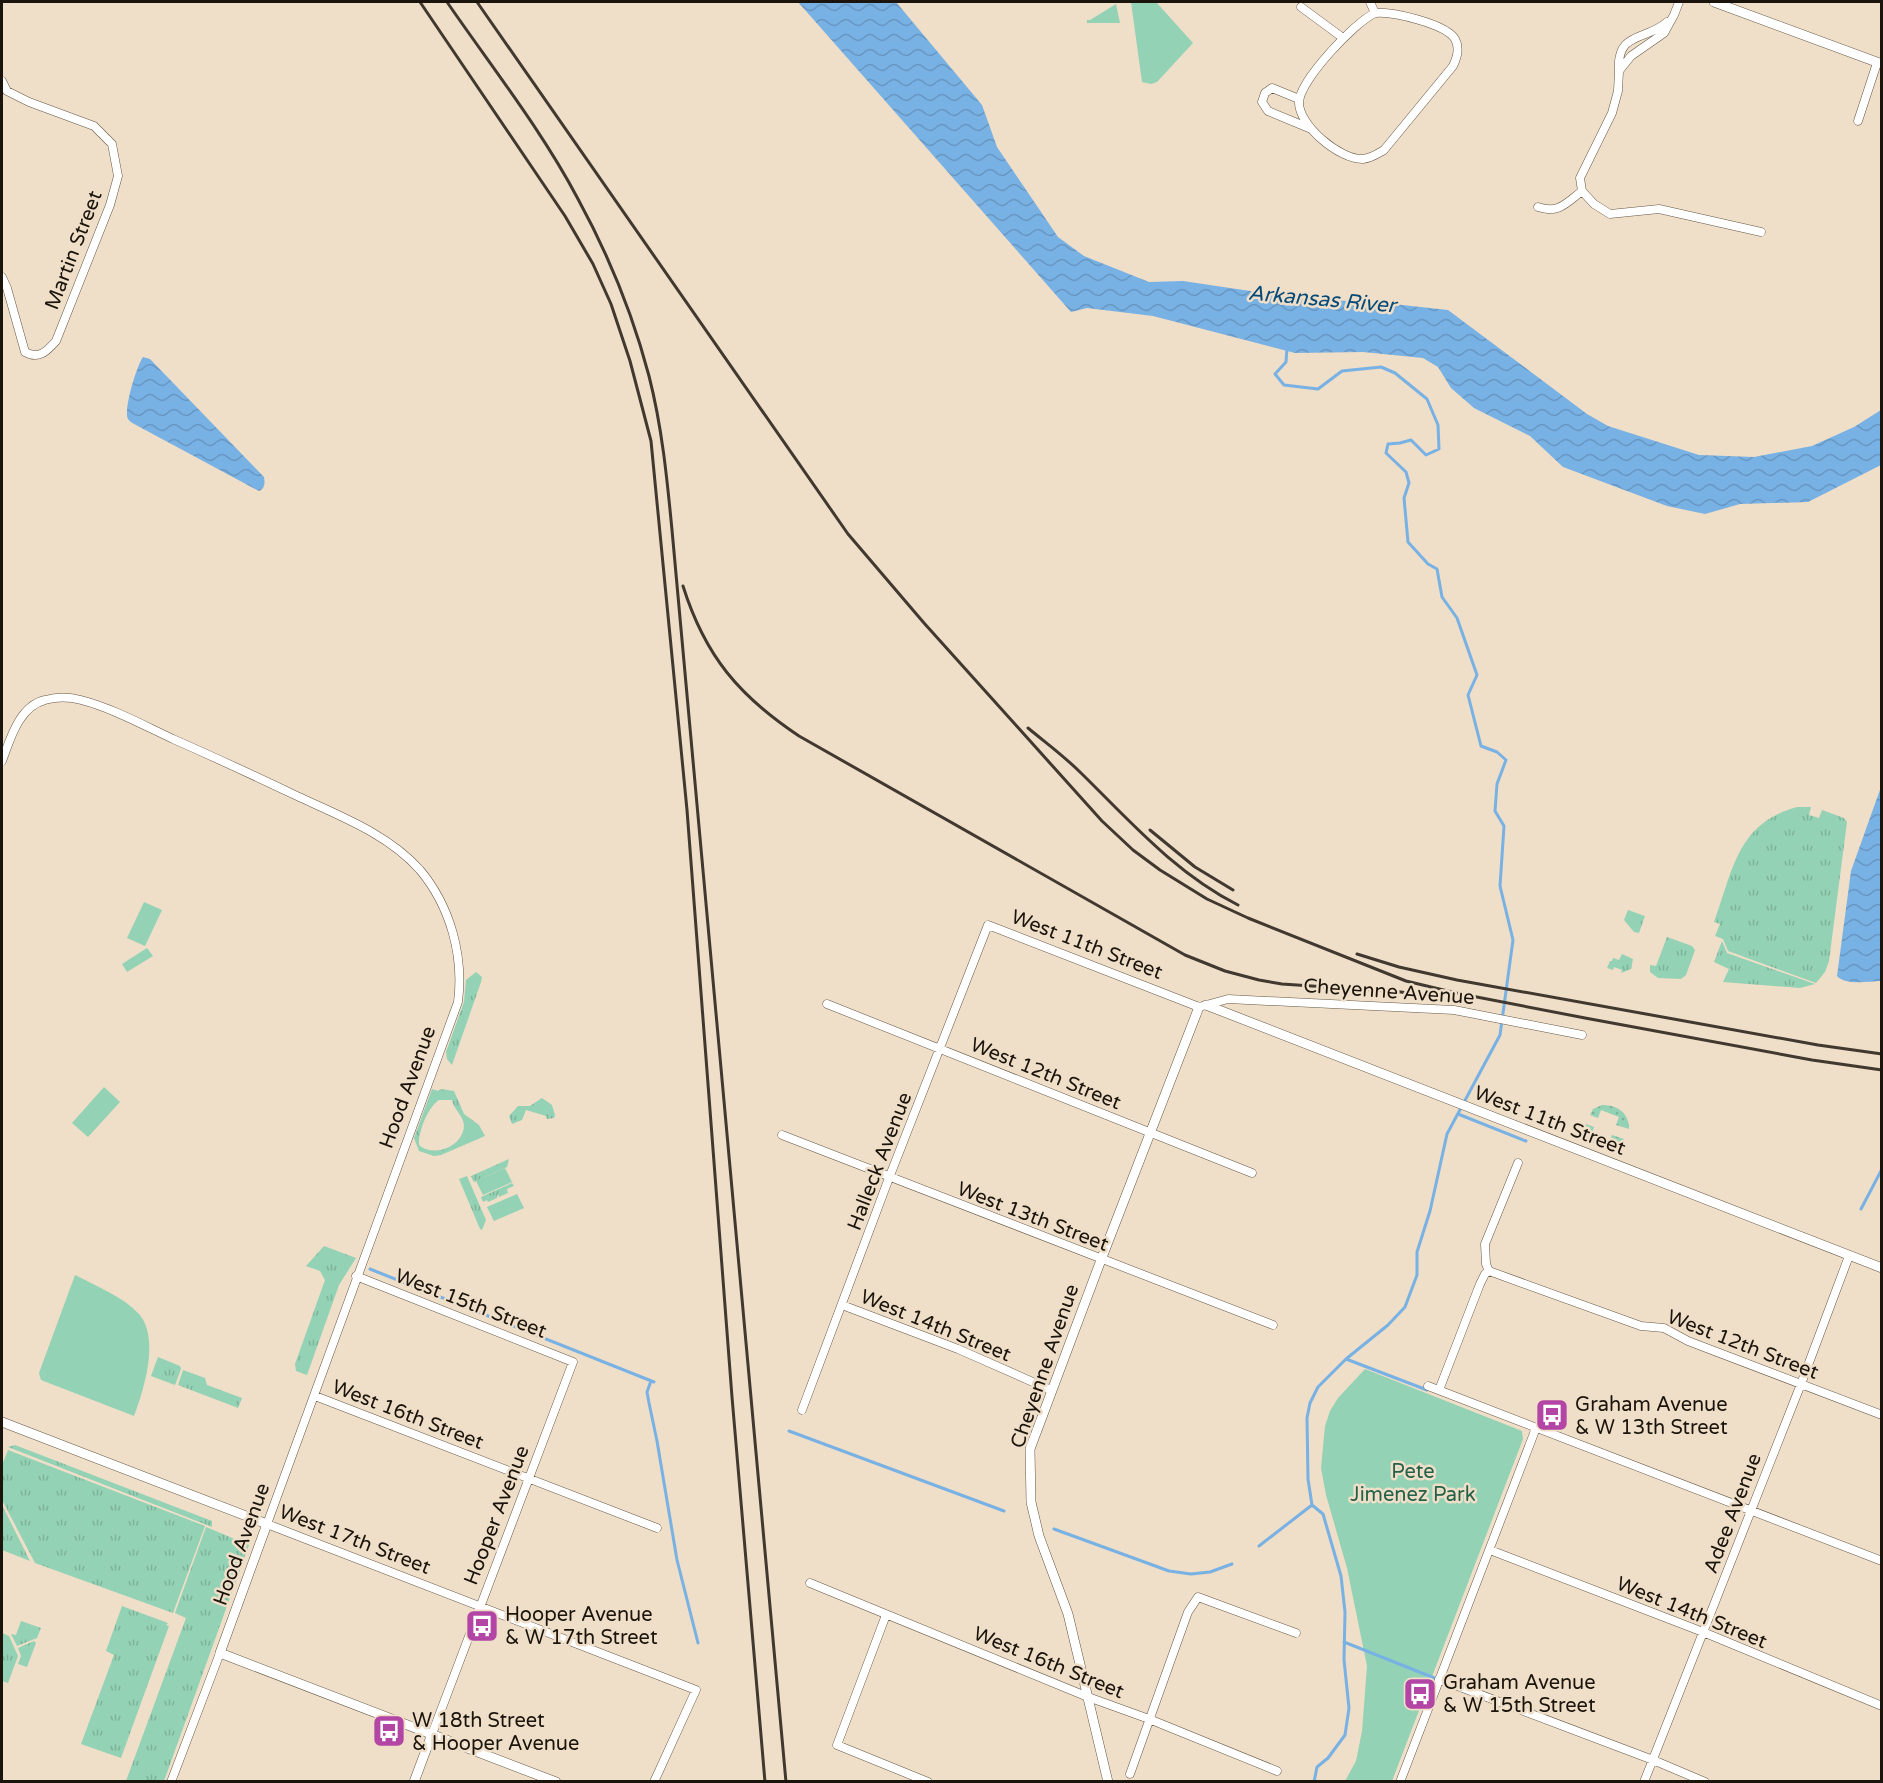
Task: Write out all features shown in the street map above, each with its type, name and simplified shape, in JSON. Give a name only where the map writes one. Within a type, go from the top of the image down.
[{"type":"street","points":[[1370,2],[1375,13]]},
{"type":"street","points":[[1619,71],[1631,56],[1664,33],[1679,2]]},
{"type":"street","points":[[1714,2],[1879,63],[1858,121]]},
{"type":"street","points":[[1300,7],[1343,38]]},
{"type":"street","points":[[1375,13],[1394,13],[1406,16],[1447,31],[1454,37],[1458,47],[1453,66],[1384,150],[1373,157],[1361,159],[1338,152],[1311,129],[1301,114],[1299,99],[1306,85],[1343,38],[1355,25],[1375,13]]},
{"type":"street","points":[[1674,15],[1660,28],[1629,42],[1618,57],[1618,91],[1612,112],[1580,177],[1582,191],[1594,204],[1610,214],[1659,209],[1761,232]]},
{"type":"street","name":"Martin Street","points":[[2,81],[7,91],[29,102],[94,126],[112,144],[118,176],[110,205],[56,341],[43,354],[34,356],[25,352],[2,277]]},
{"type":"street","points":[[1299,99],[1272,88],[1265,93],[1262,102],[1268,111],[1311,129]]},
{"type":"street","points":[[1538,207],[1551,210],[1559,208],[1582,191]]},
{"type":"street","name":"Hood Avenue","points":[[2,761],[15,728],[33,706],[43,700],[65,698],[80,700],[103,708],[204,752],[372,832],[405,855],[430,883],[448,918],[458,951],[458,1002],[356,1276],[315,1396],[171,1782]]},
{"type":"street","name":"West 11th Street","points":[[988,925],[1378,1072],[1881,1268]]},
{"type":"street","name":"Halleck Avenue","points":[[802,1410],[889,1178],[988,925]]},
{"type":"street","name":"Cheyenne Avenue","points":[[1108,1782],[1068,1614],[1039,1536],[1031,1502],[1030,1449],[1149,1133],[1203,1006],[1228,999],[1454,1010],[1582,1035]]},
{"type":"street","name":"West 12th Street","points":[[827,1004],[1252,1173]]},
{"type":"street","name":"West 13th Street","points":[[782,1136],[1274,1325]]},
{"type":"street","points":[[1439,1390],[1480,1284],[1485,1274],[1490,1271],[1486,1264],[1485,1244],[1518,1163]]},
{"type":"street","name":"Adee Avenue","points":[[1644,1782],[1849,1256]]},
{"type":"street","name":"West 12th Street","points":[[1490,1271],[1641,1326],[1664,1328],[1688,1341],[1881,1414]]},
{"type":"street","name":"West 15th Street","points":[[356,1276],[573,1362]]},
{"type":"street","name":"West 14th Street","points":[[842,1305],[958,1349],[1051,1390]]},
{"type":"street","name":"Hooper Avenue","points":[[414,1782],[573,1362]]},
{"type":"street","points":[[1428,1386],[1881,1561]]},
{"type":"street","name":"West 16th Street","points":[[315,1396],[657,1528]]},
{"type":"street","name":"West 17th Street","points":[[2,1422],[696,1690],[654,1782]]},
{"type":"street","points":[[1400,1782],[1536,1428]]},
{"type":"street","name":"West 14th Street","points":[[1490,1550],[1703,1632],[1881,1706]]},
{"type":"street","name":"West 16th Street","points":[[810,1583],[1088,1697],[1277,1771]]},
{"type":"street","points":[[1130,1774],[1188,1612],[1198,1596],[1296,1633]]},
{"type":"street","points":[[886,1615],[837,1745],[928,1782]]},
{"type":"street","points":[[220,1653],[556,1782]]},
{"type":"street","points":[[1439,1679],[1705,1782]]},
{"type":"green space","points":[[1131,2],[1156,2],[1193,43],[1157,82],[1151,84],[1142,82]]},
{"type":"green space","points":[[1116,4],[1120,23],[1087,23],[1087,20]]},
{"type":"green space","points":[[1797,807],[1811,807],[1809,815],[1819,818],[1822,810],[1844,818],[1847,822],[1829,961],[1825,972],[1816,983],[1728,951],[1723,939],[1715,936],[1720,924],[1714,922],[1740,851],[1761,824],[1777,814]]},
{"type":"green space","points":[[144,902],[162,910],[145,946],[127,938]]},
{"type":"green space","points":[[1628,910],[1645,916],[1639,933],[1634,932],[1624,920]]},
{"type":"green space","points":[[1667,937],[1692,946],[1695,950],[1686,975],[1681,979],[1658,978],[1650,972],[1650,965],[1656,966]]},
{"type":"green space","points":[[1722,941],[1727,953],[1815,984],[1800,988],[1723,982],[1729,969],[1714,962]]},
{"type":"green space","points":[[147,948],[153,956],[127,972],[122,964]]},
{"type":"green space","points":[[1622,954],[1633,959],[1631,969],[1621,973],[1622,970],[1614,967],[1613,970],[1607,968],[1613,958],[1619,960]]},
{"type":"green space","points":[[476,972],[482,977],[481,982],[452,1065],[447,1059],[446,1052],[464,1002],[466,980]]},
{"type":"green space","points":[[104,1087],[120,1102],[88,1137],[72,1123]]},
{"type":"green space","points":[[432,1089],[454,1091],[464,1114],[479,1125],[485,1136],[434,1156],[419,1151],[414,1138]],"holes":[[[439,1100],[452,1100],[464,1122],[459,1140],[439,1150],[425,1149],[419,1145],[419,1140],[431,1108]]]},
{"type":"green space","points":[[542,1098],[552,1105],[554,1118],[547,1119],[546,1116],[526,1110],[522,1120],[512,1124],[509,1116],[518,1106],[530,1106]]},
{"type":"green space","points":[[1602,1105],[1613,1106],[1622,1111],[1627,1118],[1629,1129],[1616,1125],[1619,1117],[1601,1110],[1598,1118],[1590,1115],[1593,1109]]},
{"type":"green space","points":[[1586,1124],[1594,1127],[1592,1134],[1610,1141],[1612,1135],[1624,1139],[1613,1148],[1600,1146],[1586,1136],[1584,1132]]},
{"type":"green space","points":[[509,1159],[507,1167],[474,1182],[471,1176]]},
{"type":"green space","points":[[505,1168],[512,1182],[483,1195],[476,1181]]},
{"type":"green space","points":[[467,1176],[486,1220],[482,1230],[459,1179]]},
{"type":"green space","points":[[512,1183],[514,1186],[507,1189],[508,1193],[499,1197],[498,1194],[497,1198],[483,1202],[481,1197]]},
{"type":"green space","points":[[517,1194],[524,1208],[494,1221],[487,1207]]},
{"type":"green space","points":[[324,1246],[356,1258],[339,1285],[307,1375],[296,1371],[295,1364],[325,1280],[320,1271],[306,1266]]},
{"type":"green space","points":[[75,1275],[125,1302],[139,1314],[145,1324],[148,1336],[148,1364],[146,1379],[134,1416],[41,1380],[39,1373]]},
{"type":"green space","points":[[158,1357],[180,1366],[175,1385],[151,1376]]},
{"type":"green space","name":"Pete Jimenez Park","points":[[1365,1369],[1522,1431],[1523,1439],[1392,1781],[1345,1781],[1356,1761],[1362,1731],[1367,1666],[1347,1568],[1326,1495],[1321,1468],[1325,1426],[1330,1411],[1338,1398]]},
{"type":"green space","points":[[183,1370],[205,1378],[207,1385],[242,1398],[238,1408],[178,1385]]},
{"type":"green space","points":[[15,1445],[212,1521],[212,1527],[8,1447]]},
{"type":"green space","points":[[8,1450],[205,1526],[173,1613],[35,1563],[2,1500],[2,1465]]},
{"type":"green space","points":[[2,1505],[30,1561],[2,1550]]},
{"type":"green space","points":[[206,1527],[249,1545],[164,1781],[126,1781],[186,1618],[175,1613]]},
{"type":"green space","points":[[122,1606],[168,1623],[166,1625],[169,1626],[121,1758],[81,1744],[114,1655],[106,1651]]},
{"type":"green space","points":[[21,1621],[41,1628],[37,1638],[17,1646],[11,1634],[16,1635]]},
{"type":"green space","points":[[2,1633],[9,1636],[18,1656],[8,1683],[2,1681]]},
{"type":"green space","points":[[34,1641],[36,1643],[27,1667],[18,1664],[21,1656],[18,1648]]},
{"type":"water","points":[[798,2],[896,2],[982,105],[997,147],[1058,237],[1084,256],[1149,282],[1183,281],[1303,299],[1375,302],[1448,310],[1587,414],[1608,426],[1699,455],[1754,457],[1812,446],[1854,427],[1881,410],[1881,465],[1808,502],[1740,504],[1705,514],[1667,506],[1563,467],[1530,436],[1474,408],[1451,388],[1438,367],[1423,358],[1363,352],[1295,353],[1153,316],[1087,308],[1071,312]]},
{"type":"water","points":[[143,357],[150,359],[264,477],[261,490],[259,491],[128,419],[129,398]]},
{"type":"water","points":[[1881,787],[1881,981],[1852,982],[1837,976],[1851,871]]},
{"type":"waterway","points":[[1287,347],[1286,362],[1275,374],[1284,385],[1318,389],[1342,371],[1381,367],[1395,373],[1427,399],[1438,425],[1439,449],[1426,455],[1411,440],[1388,444],[1386,453],[1406,472],[1409,483],[1404,498],[1408,542],[1428,564],[1437,569],[1442,597],[1457,618],[1477,675],[1468,695],[1481,746],[1497,752],[1506,760],[1497,784],[1495,811],[1504,826],[1500,886],[1513,940],[1500,1035],[1447,1134],[1430,1211],[1417,1252],[1417,1275],[1405,1307],[1318,1387],[1310,1403],[1307,1418],[1308,1479],[1312,1505],[1323,1514],[1341,1576],[1345,1612],[1344,1660],[1349,1708],[1345,1735],[1328,1758],[1317,1767],[1314,1782]]},
{"type":"waterway","points":[[1458,1114],[1526,1141]]},
{"type":"waterway","points":[[1861,1209],[1882,1169]]},
{"type":"waterway","points":[[370,1269],[654,1382]]},
{"type":"waterway","points":[[1346,1359],[1427,1390]]},
{"type":"waterway","points":[[651,1381],[647,1392],[677,1560],[698,1643]]},
{"type":"waterway","points":[[789,1431],[1004,1511]]},
{"type":"waterway","points":[[1259,1546],[1312,1505]]},
{"type":"waterway","points":[[1054,1529],[1169,1571],[1191,1574],[1210,1572],[1232,1564]]},
{"type":"waterway","points":[[1344,1642],[1437,1679]]},
{"type":"railway","points":[[420,2],[565,216],[593,264],[611,304],[630,361],[651,441],[687,810],[732,1397],[765,1782]]},
{"type":"railway","points":[[447,2],[532,123],[564,173],[589,220],[609,263],[643,353],[657,414],[672,530],[786,1782]]},
{"type":"railway","points":[[477,2],[848,534],[924,623],[1102,821],[1133,850],[1207,899],[1248,918],[1406,981],[1585,1018],[1812,1060],[1882,1070]]},
{"type":"railway","points":[[683,586],[702,633],[714,654],[742,689],[778,721],[799,736],[1185,955],[1225,971],[1282,984],[1401,992],[1438,998]]},
{"type":"railway","points":[[1028,728],[1062,755],[1174,862],[1194,878],[1238,905]]},
{"type":"railway","points":[[1150,830],[1195,867],[1233,890]]},
{"type":"railway","points":[[1357,954],[1399,967],[1457,980],[1818,1045],[1882,1054]]},
{"type":"place","name":"Graham Avenue & W 13th Street","points":[[1552,1415]]},
{"type":"place","name":"Hooper Avenue & W 17th Street","points":[[482,1626]]},
{"type":"place","name":"Graham Avenue & W 15th Street","points":[[1420,1694]]},
{"type":"place","name":"W 18th Street & Hooper Avenue","points":[[389,1731]]},
{"type":"water label","name":"Arkansas River","points":[[1322,299]]}]
